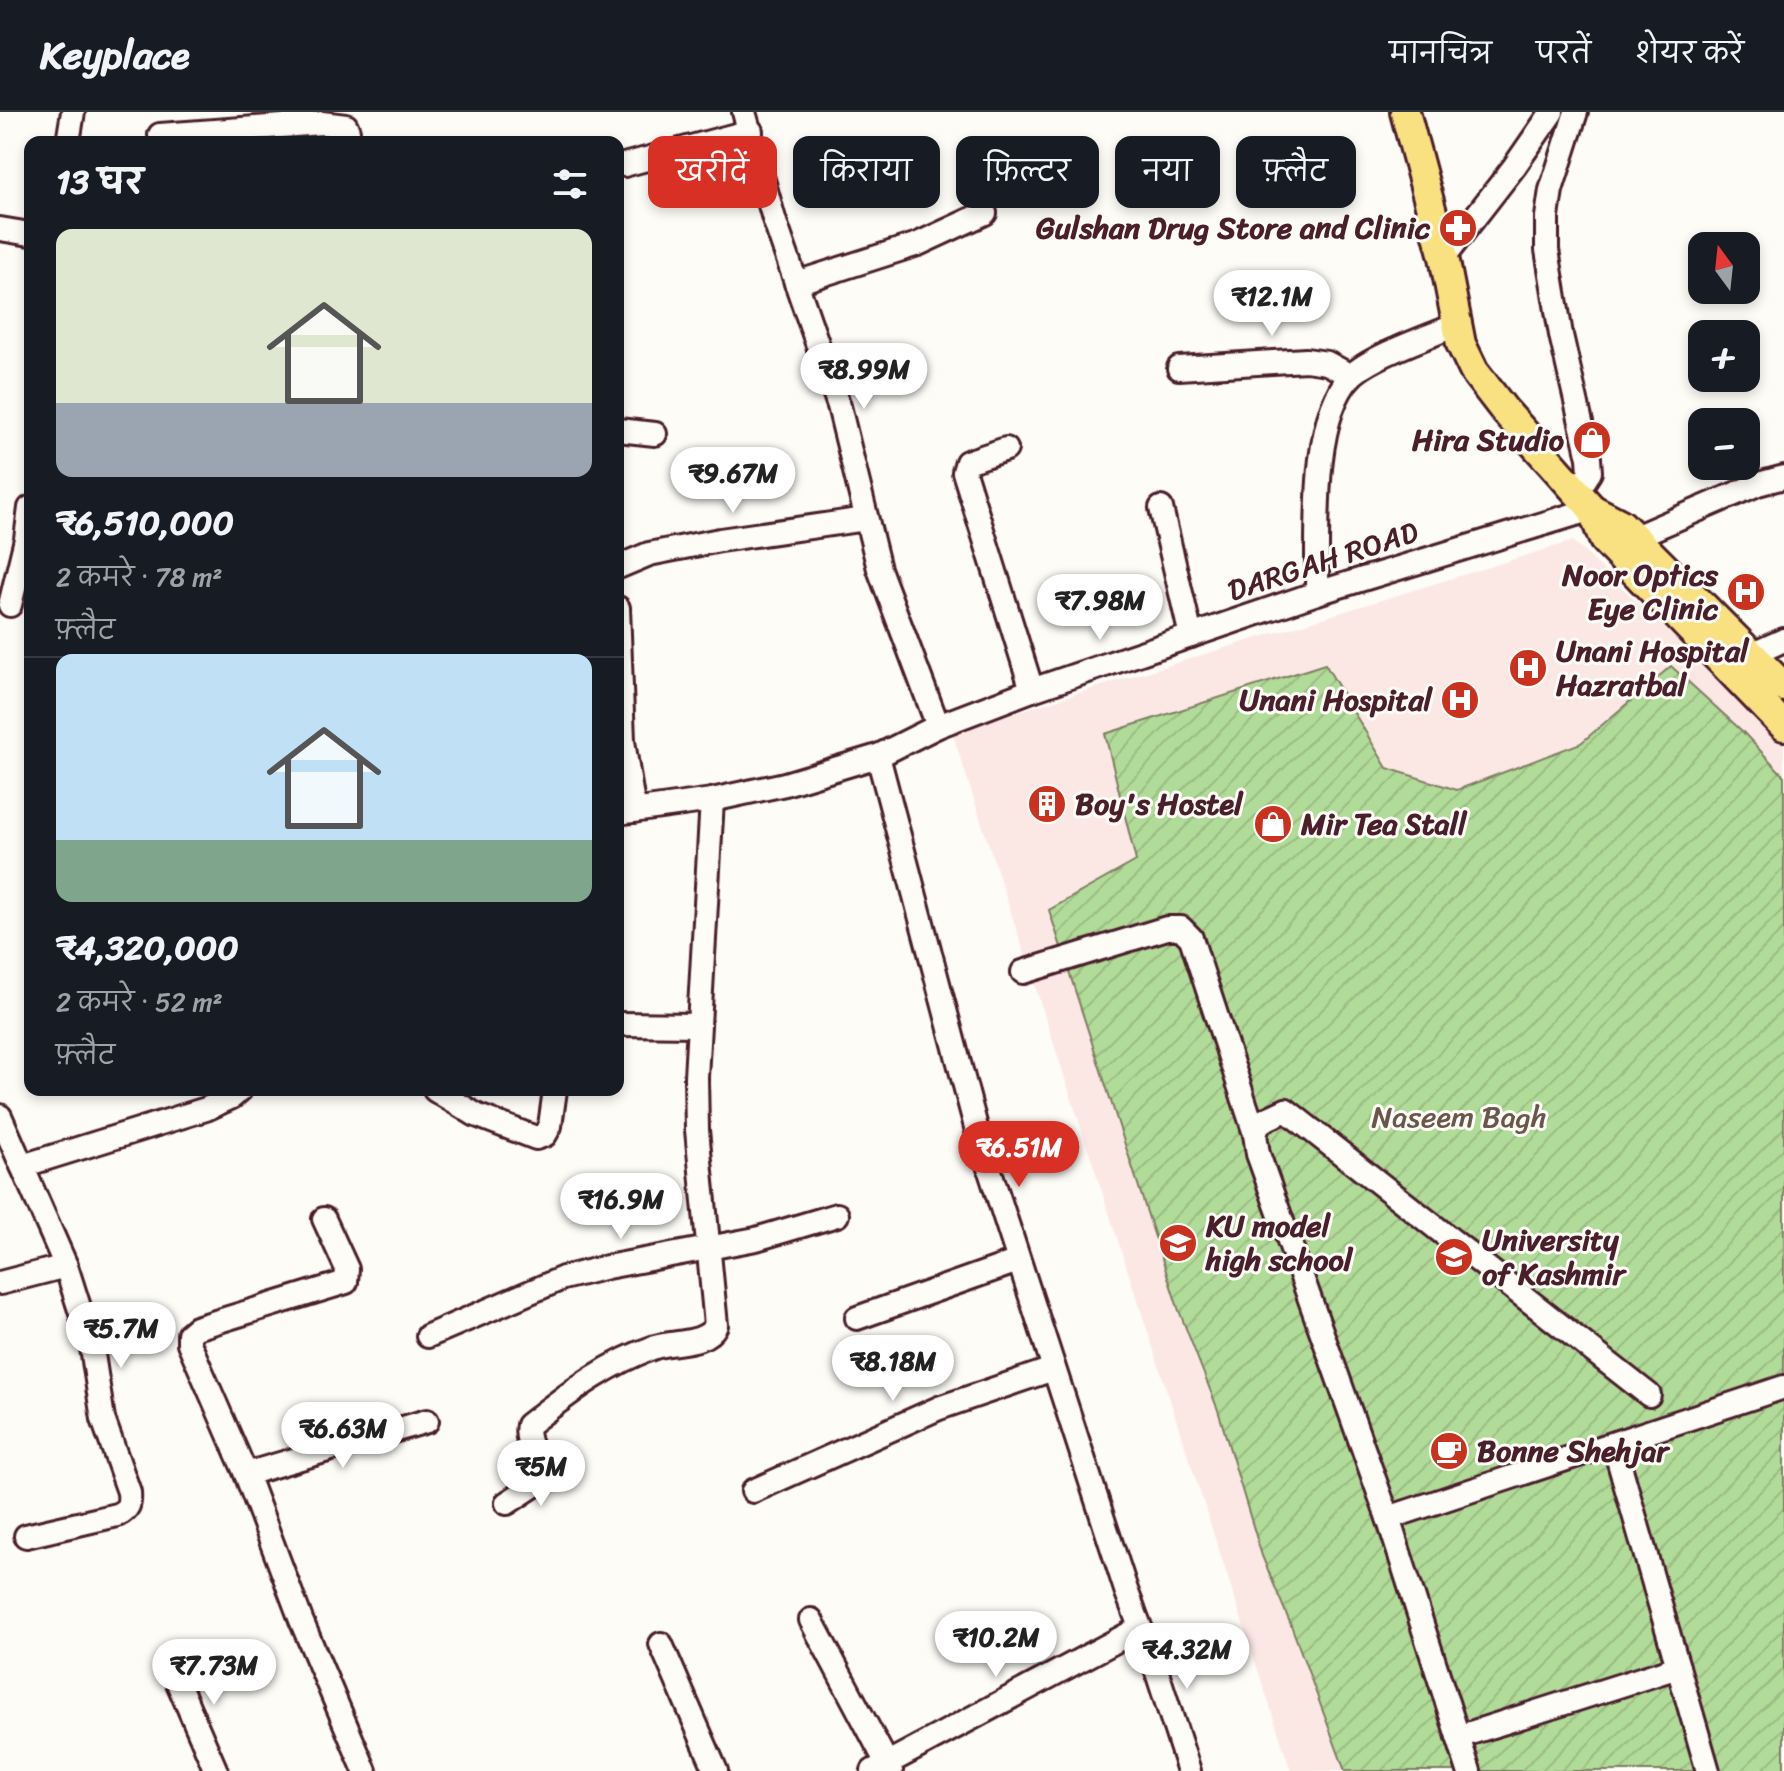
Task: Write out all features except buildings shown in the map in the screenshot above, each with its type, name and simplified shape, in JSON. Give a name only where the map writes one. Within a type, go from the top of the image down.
[{"type":"main road","points":[[1405,112],[1444,257],[1461,344],[1474,371],[1584,501],[1604,540],[1784,726]]},
{"type":"main road","points":[[1584,501],[1621,524],[1635,537],[1784,687]]},
{"type":"street","points":[[69,136],[73,112]]},
{"type":"street","points":[[1444,257],[1552,112]]},
{"type":"street","points":[[1576,112],[1551,190],[1547,250],[1561,335],[1589,458],[1590,472],[1584,501]]},
{"type":"street","points":[[160,135],[291,119],[343,124],[348,131],[347,136]]},
{"type":"street","points":[[624,165],[748,121],[774,219],[839,406],[879,569],[938,726]]},
{"type":"street","points":[[796,283],[918,244],[985,213]]},
{"type":"street","points":[[0,229],[24,233]]},
{"type":"street","points":[[1317,593],[1318,493],[1322,455],[1328,421],[1339,393],[1351,376],[1373,361],[1456,325]]},
{"type":"street","points":[[1179,368],[1306,360],[1327,363],[1351,376]]},
{"type":"street","points":[[624,431],[655,434]]},
{"type":"street","points":[[1006,449],[967,462],[964,472],[1032,690]]},
{"type":"street","points":[[1635,537],[1758,484],[1784,477]]},
{"type":"street","name":"DARGAH ROAD","points":[[626,812],[712,800],[785,784],[878,756],[938,726],[1032,690],[1584,501]]},
{"type":"street","points":[[1161,508],[1191,636]]},
{"type":"street","points":[[624,564],[649,554],[720,540],[866,519]]},
{"type":"street","points":[[13,606],[24,549]]},
{"type":"street","points":[[1753,654],[1784,640]]},
{"type":"street","points":[[878,756],[924,922],[957,1062],[1053,1369],[1189,1771]]},
{"type":"street","points":[[624,765],[626,812]]},
{"type":"street","points":[[507,1503],[536,1484],[541,1476],[527,1436],[528,1425],[577,1389],[634,1354],[701,1338],[713,1331],[716,1325],[697,1130],[698,1025],[712,800]]},
{"type":"street","points":[[1023,972],[1167,928],[1181,928],[1191,938],[1255,1134],[1258,1154],[1388,1518],[1469,1771]]},
{"type":"street","points":[[624,1024],[698,1025]]},
{"type":"street","points":[[22,1166],[206,1109],[233,1096]]},
{"type":"street","points":[[445,1096],[476,1115],[536,1138],[545,1135],[550,1126],[554,1096]]},
{"type":"street","points":[[1255,1134],[1260,1122],[1286,1110],[1649,1395]]},
{"type":"street","points":[[1,1122],[66,1266],[92,1348],[103,1419],[129,1492],[130,1504],[126,1511],[117,1515],[26,1536]]},
{"type":"street","points":[[428,1336],[563,1278],[756,1239],[837,1215]]},
{"type":"street","points":[[324,1219],[347,1269],[346,1282],[196,1328],[189,1334],[189,1343],[246,1474],[301,1620],[365,1771]]},
{"type":"street","points":[[857,1318],[1018,1261]]},
{"type":"street","points":[[0,1283],[66,1266]]},
{"type":"street","points":[[753,1491],[939,1408],[1053,1369]]},
{"type":"street","points":[[1388,1518],[1784,1387]]},
{"type":"street","points":[[246,1474],[427,1421]]},
{"type":"street","points":[[1614,1445],[1708,1771]]},
{"type":"street","points":[[811,1620],[884,1769],[1140,1628]]},
{"type":"street","points":[[661,1644],[716,1771]]},
{"type":"street","points":[[169,1662],[216,1771]]},
{"type":"street","points":[[1458,1737],[1678,1667]]},
{"type":"shaded area","name":"Naseem Bagh","points":[[1573,541],[1784,742],[1784,1771],[1291,1771],[952,732]]},
{"type":"green space","name":"Naseem Bagh","points":[[1325,664],[1387,768],[1457,790],[1581,743],[1671,666],[1742,731],[1784,776],[1784,1771],[1345,1771],[1262,1556],[1218,1410],[1178,1308],[1049,910],[1136,861],[1105,734]]},
{"type":"place","name":"Gulshan Drug Store and Clinic","points":[[1458,228]]},
{"type":"place","name":"Hira Studio","points":[[1592,440]]},
{"type":"place","name":"Noor Optics Eye Clinic","points":[[1746,592]]},
{"type":"place","name":"Unani Hospital Hazratbal","points":[[1528,668]]},
{"type":"place","name":"Unani Hospital","points":[[1460,700]]},
{"type":"place","name":"Boy's Hostel","points":[[1047,804]]},
{"type":"place","name":"Mir Tea Stall","points":[[1273,824]]},
{"type":"place","name":"KU model high school","points":[[1178,1243]]},
{"type":"place","name":"University of Kashmir","points":[[1454,1257]]},
{"type":"place","name":"Bonne Shehjar","points":[[1449,1451]]}]
